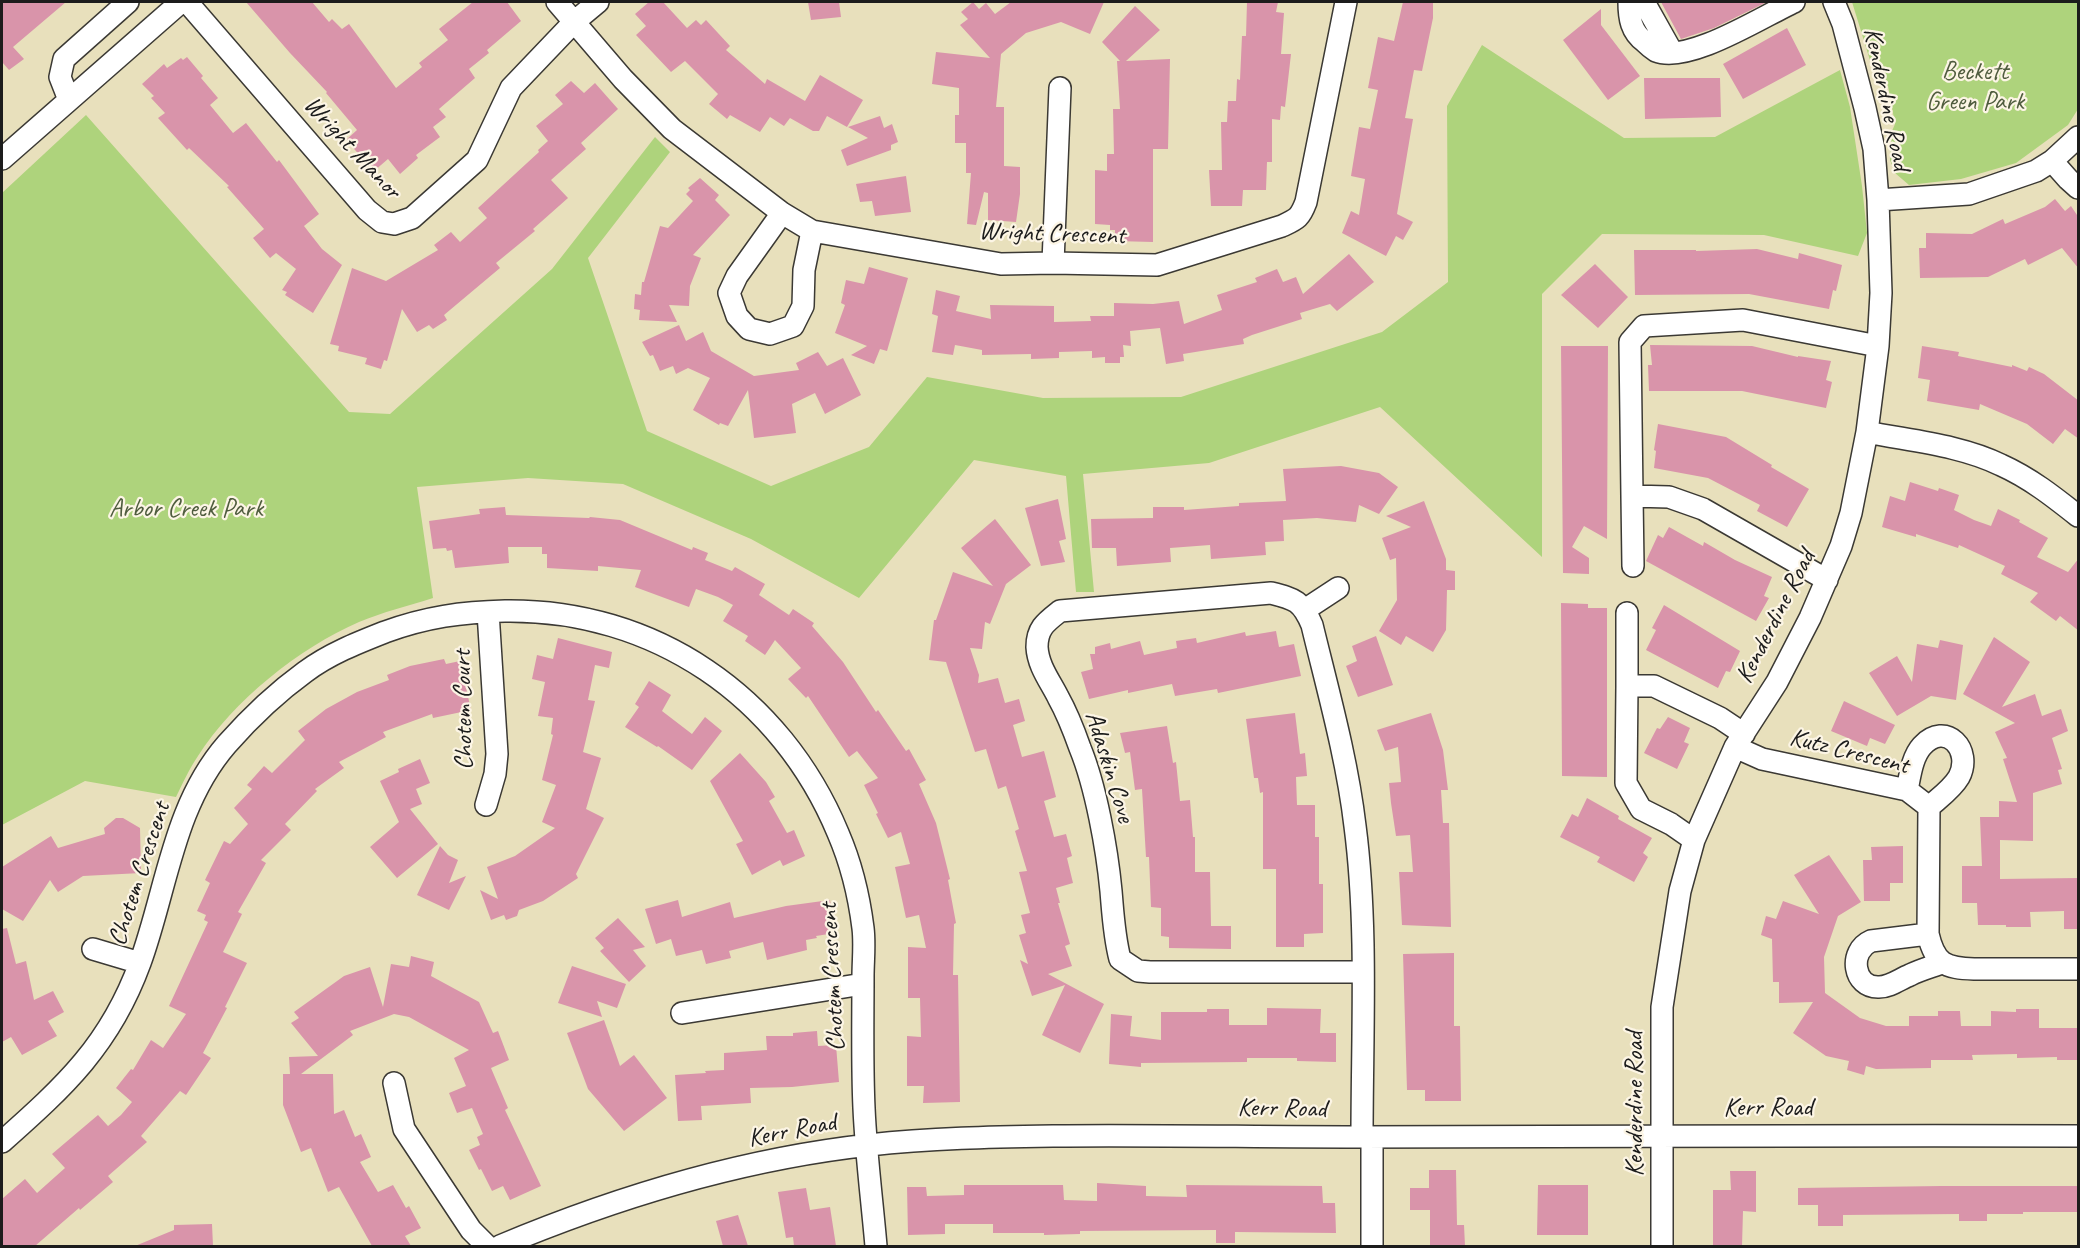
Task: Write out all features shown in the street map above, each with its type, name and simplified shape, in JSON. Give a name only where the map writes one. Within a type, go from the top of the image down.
[{"type":"street","points":[[69,100],[60,77],[64,59],[128,2]]},
{"type":"street","points":[[2,159],[181,2]]},
{"type":"street","name":"Wright Manor","points":[[187,2],[367,210],[382,222],[394,224],[412,218],[477,160],[511,88],[574,22],[598,2]]},
{"type":"street","name":"Wright Crescent","points":[[557,2],[623,78],[672,129],[782,213],[812,231],[1001,264],[1157,265],[1297,220],[1306,202],[1346,2]]},
{"type":"street","points":[[1629,2],[1630,23],[1642,40],[1657,51],[1672,52],[1680,52],[1718,41],[1787,3]]},
{"type":"street","points":[[1644,2],[1672,52]]},
{"type":"street","name":"Kenderdine Road","points":[[1662,1246],[1662,1007],[1680,891],[1694,840],[1739,740],[1777,682],[1827,580],[1841,546],[1851,513],[1867,432],[1878,346],[1881,293],[1878,200],[1874,149],[1865,108],[1843,24],[1834,2]]},
{"type":"street","points":[[1053,263],[1060,88]]},
{"type":"street","points":[[1878,200],[1969,194],[2036,171],[2052,161],[2079,137]]},
{"type":"street","points":[[2052,161],[2079,188]]},
{"type":"street","points":[[782,213],[737,276],[729,293],[737,316],[749,329],[770,334],[793,326],[803,306],[804,270],[812,231]]},
{"type":"street","points":[[1633,567],[1630,342],[1644,326],[1743,320],[1878,346]]},
{"type":"street","points":[[1867,432],[1956,450],[2000,464],[2040,487],[2079,516]]},
{"type":"street","points":[[1632,496],[1669,497],[1704,509],[1827,580]]},
{"type":"street","points":[[1338,588],[1306,609],[1312,625],[1350,791],[1358,856],[1372,1246]]},
{"type":"street","name":"Adaskin Cove","points":[[1306,609],[1298,602],[1271,592],[1060,611],[1038,633],[1037,649],[1040,664],[1059,699],[1081,750],[1092,788],[1106,854],[1114,937],[1120,959],[1138,971],[1150,972],[1362,972]]},
{"type":"street","name":"Chotem Crescent","points":[[2,1142],[46,1103],[87,1061],[115,1019],[140,963],[177,834],[189,807],[202,781],[224,748],[258,711],[307,670],[351,645],[414,621],[449,614],[537,611],[590,619],[643,635],[698,664],[742,696],[784,739],[815,786],[838,833],[854,878],[863,930],[864,1107],[876,1246]]},
{"type":"street","name":"Chotem Court","points":[[486,805],[495,774],[497,754],[488,612]]},
{"type":"street","points":[[1627,613],[1626,783],[1641,809],[1671,824],[1694,840]]},
{"type":"street","name":"Kutz Crescent","points":[[1627,686],[1654,686],[1720,718],[1739,740],[1762,759],[1907,790],[1929,807],[1928,934],[1932,950],[1942,963]]},
{"type":"street","points":[[1907,790],[1915,759],[1921,747],[1938,737],[1947,737],[1956,741],[1961,748],[1960,775],[1952,787],[1929,807]]},
{"type":"street","points":[[1928,934],[1871,941],[1864,945],[1858,952],[1856,961],[1856,970],[1860,979],[1867,985],[1886,986],[1942,963],[1959,968],[2079,969]]},
{"type":"street","points":[[93,949],[140,963]]},
{"type":"street","points":[[682,1013],[863,984]]},
{"type":"street","points":[[394,1083],[404,1129],[471,1230],[487,1246]]},
{"type":"street","name":"Kerr Road","points":[[500,1246],[568,1220],[682,1182],[792,1156],[867,1145],[951,1138],[1152,1135],[2079,1136]]},
{"type":"green space","name":"Beckett Green Park","points":[[1852,2],[2078,2],[2078,109],[2068,125],[2016,163],[1961,179],[1909,185],[1895,173],[1890,160],[1892,131],[1895,124],[1888,86],[1873,70]]},
{"type":"green space","name":"Arbor Creek Park","points":[[1482,45],[1624,138],[1715,137],[1840,70],[1850,107],[1862,186],[1867,233],[1858,256],[1764,235],[1602,234],[1542,294],[1542,557],[1380,407],[1209,463],[1083,474],[1094,592],[1076,592],[1066,476],[974,460],[859,598],[751,539],[623,484],[528,478],[417,487],[433,598],[368,618],[336,633],[313,646],[269,678],[229,716],[213,736],[192,766],[176,797],[85,781],[2,825],[2,193],[86,115],[349,412],[390,414],[552,269],[655,137],[670,152],[588,258],[647,431],[771,486],[869,447],[927,377],[1043,398],[1181,397],[1382,332],[1448,282],[1447,106]]},
{"type":"building","points":[[2,2],[66,2],[13,47],[24,59],[9,70],[2,62]]},
{"type":"building","points":[[246,2],[312,2],[329,22],[332,19],[342,29],[349,24],[396,88],[422,67],[419,63],[448,40],[439,29],[473,2],[507,2],[521,21],[487,50],[489,53],[469,69],[475,78],[439,109],[446,117],[433,127],[440,137],[416,155],[418,158],[400,174],[388,159],[374,171],[346,140],[357,130],[327,92]]},
{"type":"building","points":[[649,2],[663,2],[687,28],[696,20],[701,25],[706,20],[730,46],[726,50],[765,84],[767,79],[805,101],[820,75],[863,100],[847,127],[827,116],[819,131],[813,131],[790,118],[784,126],[770,117],[760,132],[730,115],[727,119],[709,104],[718,94],[685,61],[671,72],[636,35],[646,26],[635,14]]},
{"type":"building","points":[[808,2],[839,2],[841,17],[811,20]]},
{"type":"building","points":[[973,2],[979,9],[986,3],[995,14],[1011,2],[1104,2],[1090,34],[1061,22],[1026,33],[1001,54],[996,107],[1004,107],[1004,166],[1020,167],[1020,194],[1016,222],[988,220],[988,193],[984,192],[976,225],[967,224],[971,173],[966,173],[966,143],[955,143],[955,115],[959,115],[959,88],[932,84],[936,52],[990,58],[960,25],[968,19],[961,12]]},
{"type":"building","points":[[1247,2],[1278,2],[1276,12],[1284,13],[1281,54],[1291,54],[1285,107],[1281,106],[1280,120],[1272,119],[1272,162],[1267,162],[1266,190],[1243,190],[1242,206],[1211,206],[1209,170],[1222,170],[1221,122],[1227,122],[1228,101],[1236,101],[1237,79],[1240,80],[1242,36],[1246,36]]},
{"type":"building","points":[[1403,2],[1433,2],[1433,18],[1422,71],[1414,70],[1405,118],[1413,119],[1397,214],[1413,222],[1403,240],[1396,236],[1386,256],[1342,233],[1351,211],[1359,215],[1365,179],[1351,176],[1359,127],[1370,129],[1378,90],[1368,88],[1378,37],[1394,41]]},
{"type":"building","points":[[1661,2],[1767,2],[1714,28],[1681,39]]},
{"type":"building","points":[[1135,6],[1160,30],[1126,61],[1170,59],[1168,149],[1153,149],[1153,242],[1115,241],[1115,230],[1110,230],[1110,225],[1095,224],[1095,170],[1107,171],[1107,154],[1114,154],[1113,109],[1120,109],[1117,61],[1120,61],[1102,42]]},
{"type":"building","points":[[1601,9],[1601,25],[1640,76],[1608,100],[1563,40]]},
{"type":"building","points":[[1787,28],[1806,65],[1743,99],[1723,64]]},
{"type":"building","points":[[187,57],[218,98],[210,105],[233,133],[246,123],[277,162],[279,160],[319,214],[304,226],[322,249],[342,265],[313,313],[285,295],[287,292],[282,290],[296,269],[276,253],[270,258],[253,238],[264,229],[227,187],[229,186],[189,148],[187,150],[158,118],[165,113],[151,98],[154,96],[142,84],[164,64],[167,68],[181,58],[183,60]]},
{"type":"building","points":[[1644,78],[1720,78],[1721,117],[1645,119]]},
{"type":"building","points":[[571,81],[584,93],[595,83],[618,109],[581,143],[586,149],[551,180],[568,198],[533,229],[535,231],[496,263],[500,268],[444,315],[447,320],[433,329],[429,325],[417,332],[402,309],[387,361],[384,360],[381,369],[365,364],[367,358],[338,351],[339,346],[330,344],[352,268],[386,281],[438,250],[434,245],[451,232],[460,242],[487,218],[478,208],[548,141],[536,126],[563,104],[555,95]]},
{"type":"building","points":[[880,116],[884,128],[892,124],[898,142],[891,145],[891,150],[847,166],[841,150],[868,138],[848,127]]},
{"type":"building","points":[[906,176],[911,212],[875,216],[872,201],[860,202],[856,184]]},
{"type":"building","points":[[700,178],[719,195],[715,200],[730,215],[693,255],[701,258],[690,286],[689,306],[669,305],[677,322],[639,320],[640,310],[634,309],[635,294],[641,295],[642,282],[644,282],[660,226],[668,228],[693,201],[686,194],[690,190],[688,188]]},
{"type":"building","points":[[2055,199],[2065,211],[2071,206],[2079,218],[2079,269],[2062,248],[2028,265],[2025,259],[1988,277],[1920,278],[1919,248],[1926,248],[1926,233],[1972,234],[2003,219],[2005,224],[2045,207]]},
{"type":"building","points":[[1757,249],[1798,259],[1799,253],[1842,265],[1829,309],[1749,294],[1635,295],[1634,250]]},
{"type":"building","points":[[1349,254],[1374,282],[1337,311],[1330,304],[1300,313],[1302,319],[1252,335],[1243,339],[1244,344],[1183,354],[1184,361],[1166,364],[1160,328],[1130,331],[1131,346],[1123,345],[1124,357],[1120,357],[1120,363],[1105,363],[1105,357],[1092,358],[1092,351],[1059,352],[1059,358],[1031,359],[1031,354],[982,355],[982,350],[955,345],[953,355],[932,352],[938,316],[932,314],[936,290],[960,296],[956,311],[991,319],[990,305],[1054,306],[1054,322],[1091,321],[1090,316],[1114,316],[1114,303],[1153,304],[1179,301],[1184,324],[1222,310],[1217,295],[1257,282],[1255,278],[1277,269],[1283,282],[1296,277],[1303,294]]},
{"type":"building","points":[[1595,264],[1628,297],[1598,328],[1561,295]]},
{"type":"building","points":[[869,267],[908,278],[887,351],[880,349],[874,364],[851,355],[867,346],[835,333],[845,305],[841,303],[846,280],[864,284]]},
{"type":"building","points":[[679,325],[686,341],[703,332],[711,351],[754,376],[799,370],[796,363],[818,352],[827,366],[843,358],[861,395],[825,414],[815,393],[792,404],[796,433],[754,438],[748,390],[728,426],[720,423],[719,425],[693,410],[710,378],[688,368],[676,374],[673,366],[660,371],[653,355],[650,356],[642,342]]},
{"type":"building","points":[[1650,345],[1752,346],[1798,357],[1831,361],[1826,380],[1832,382],[1826,408],[1742,391],[1649,391],[1648,365],[1652,365]]},
{"type":"building","points":[[1561,346],[1608,346],[1607,539],[1584,526],[1572,547],[1589,558],[1589,574],[1563,573]]},
{"type":"building","points":[[1922,346],[1959,352],[1958,356],[2012,367],[2012,365],[2027,371],[2029,367],[2044,374],[2079,401],[2079,439],[2065,429],[2053,444],[2027,424],[1980,404],[1979,410],[1927,401],[1930,380],[1918,378]]},
{"type":"building","points":[[1658,424],[1726,437],[1809,489],[1787,527],[1757,511],[1760,505],[1708,478],[1654,468]]},
{"type":"building","points":[[1341,466],[1379,473],[1398,487],[1379,514],[1359,505],[1356,522],[1317,518],[1283,520],[1284,541],[1265,542],[1266,555],[1211,559],[1210,545],[1170,548],[1171,562],[1117,566],[1116,548],[1092,548],[1091,519],[1153,518],[1153,507],[1184,507],[1184,510],[1239,506],[1239,503],[1286,501],[1283,469]]},
{"type":"building","points":[[1910,482],[1959,495],[1954,510],[1991,526],[1998,509],[2020,520],[2019,522],[2048,538],[2037,557],[2068,572],[2079,558],[2079,631],[2060,616],[2056,621],[2030,602],[2038,593],[2001,574],[2005,566],[1959,545],[1958,548],[1916,534],[1916,537],[1882,527],[1890,496],[1905,501]]},
{"type":"building","points":[[1058,499],[1066,539],[1059,541],[1065,562],[1041,566],[1025,508]]},
{"type":"building","points":[[1424,501],[1446,559],[1446,570],[1455,571],[1455,590],[1447,590],[1446,630],[1433,652],[1406,636],[1401,645],[1379,631],[1397,600],[1396,558],[1390,560],[1382,538],[1411,527],[1386,516]]},
{"type":"building","points":[[505,507],[506,515],[620,520],[692,550],[693,547],[708,553],[705,560],[732,571],[735,567],[765,584],[759,595],[789,615],[793,609],[814,623],[812,626],[843,662],[876,712],[878,710],[906,751],[909,749],[926,780],[919,784],[936,823],[950,879],[948,880],[956,923],[954,924],[953,975],[958,975],[960,1102],[923,1103],[924,1086],[907,1086],[907,1036],[921,1037],[920,998],[908,998],[908,947],[926,948],[919,915],[906,918],[895,867],[910,864],[901,832],[888,838],[864,785],[878,778],[857,751],[849,757],[808,696],[806,698],[788,679],[801,668],[775,640],[765,655],[745,641],[748,636],[723,621],[733,605],[696,589],[689,607],[635,587],[641,570],[598,566],[598,571],[547,568],[547,554],[542,554],[542,547],[508,547],[509,563],[455,568],[452,550],[433,549],[429,521],[480,514],[479,509]]},
{"type":"building","points":[[995,519],[1031,565],[1006,584],[990,624],[985,622],[982,649],[970,648],[979,675],[978,683],[998,678],[1005,703],[1019,699],[1025,721],[1013,725],[1022,757],[1044,751],[1056,797],[1044,801],[1054,837],[1066,834],[1072,856],[1067,858],[1073,883],[1056,888],[1070,944],[1065,946],[1072,966],[1048,974],[1104,1004],[1080,1053],[1042,1035],[1065,985],[1032,996],[1020,960],[1028,964],[1019,935],[1026,933],[1021,915],[1030,913],[1019,872],[1027,871],[1015,831],[1019,829],[1006,786],[998,789],[986,749],[975,752],[946,662],[929,660],[934,620],[936,620],[953,572],[993,586],[961,548]]},
{"type":"building","points":[[1669,527],[1703,546],[1704,542],[1735,560],[1772,577],[1764,596],[1769,598],[1756,621],[1646,561],[1658,535],[1663,538]]},
{"type":"building","points":[[1561,603],[1588,604],[1588,608],[1607,608],[1607,777],[1562,776]]},
{"type":"building","points":[[1664,605],[1740,651],[1730,672],[1726,671],[1718,688],[1646,650],[1656,630],[1652,628]]},
{"type":"building","points":[[1276,631],[1279,647],[1294,644],[1301,676],[1218,693],[1217,689],[1175,696],[1172,684],[1128,693],[1128,690],[1089,699],[1081,672],[1093,669],[1090,654],[1095,654],[1095,647],[1110,643],[1111,649],[1140,641],[1144,655],[1177,648],[1176,641],[1196,638],[1197,643],[1245,632],[1246,636]]},
{"type":"building","points":[[1376,636],[1393,685],[1358,697],[1346,666],[1357,661],[1352,646]]},
{"type":"building","points":[[1994,637],[2030,662],[2002,707],[2035,694],[2042,716],[2061,709],[2068,731],[2052,738],[2062,769],[2058,770],[2062,784],[2033,793],[2033,841],[2000,840],[2000,879],[2079,878],[2079,929],[2064,929],[2064,911],[2030,912],[2031,927],[1978,925],[1977,903],[1962,903],[1962,866],[1982,866],[1980,817],[1999,817],[1999,801],[2017,802],[2003,759],[2007,758],[1995,732],[2015,723],[1963,694]]},
{"type":"building","points":[[558,638],[612,652],[609,668],[595,665],[588,700],[595,701],[583,752],[601,758],[586,809],[604,818],[576,874],[578,878],[543,901],[519,910],[517,916],[506,920],[504,915],[491,920],[480,890],[498,899],[487,867],[515,856],[555,828],[542,822],[556,785],[542,780],[553,735],[551,734],[553,718],[538,716],[545,682],[532,679],[537,655],[553,659]]},
{"type":"building","points":[[1940,640],[1963,645],[1956,700],[1931,696],[1897,716],[1869,673],[1897,656],[1912,682],[1917,644],[1938,648]]},
{"type":"building","points":[[444,659],[446,664],[460,661],[471,710],[433,718],[432,714],[383,732],[386,737],[339,762],[344,768],[315,789],[317,791],[285,824],[291,830],[261,860],[266,863],[238,912],[242,914],[223,952],[247,963],[203,1053],[211,1058],[186,1095],[180,1091],[141,1136],[147,1142],[108,1176],[113,1182],[80,1210],[79,1208],[35,1246],[2,1246],[2,1199],[25,1179],[37,1193],[65,1168],[52,1154],[98,1115],[108,1126],[121,1115],[132,1102],[116,1088],[131,1069],[133,1070],[151,1040],[163,1048],[186,1014],[169,1006],[208,922],[204,920],[206,915],[197,911],[210,883],[205,880],[224,841],[230,844],[248,824],[234,808],[252,789],[247,785],[264,766],[272,773],[305,740],[298,731],[326,709],[357,692],[389,680],[387,675],[410,666]]},
{"type":"building","points":[[649,681],[671,695],[662,711],[692,734],[705,717],[722,731],[692,770],[658,746],[625,727],[639,707],[635,704]]},
{"type":"building","points":[[1844,701],[1895,725],[1885,744],[1870,738],[1867,746],[1831,731]]},
{"type":"building","points":[[1295,713],[1300,754],[1305,753],[1307,776],[1296,777],[1297,805],[1315,805],[1315,837],[1319,837],[1319,884],[1323,884],[1323,933],[1304,934],[1304,947],[1276,947],[1276,869],[1263,869],[1263,792],[1260,793],[1258,778],[1254,778],[1246,719]]},
{"type":"building","points":[[1431,713],[1443,750],[1448,790],[1441,790],[1443,823],[1449,823],[1451,927],[1402,925],[1399,872],[1413,872],[1410,835],[1396,836],[1391,803],[1389,783],[1401,782],[1398,747],[1385,751],[1377,730]]},
{"type":"building","points":[[1668,717],[1690,728],[1684,742],[1689,744],[1677,769],[1644,753],[1657,728],[1660,729]]},
{"type":"building","points":[[1167,726],[1173,763],[1176,762],[1180,801],[1190,800],[1193,837],[1195,837],[1195,872],[1210,872],[1211,926],[1231,926],[1231,949],[1169,948],[1169,937],[1161,936],[1161,908],[1151,907],[1149,857],[1146,857],[1142,789],[1135,790],[1130,752],[1125,753],[1120,733]]},
{"type":"building","points":[[740,753],[766,782],[775,797],[769,801],[787,833],[794,830],[805,856],[783,866],[780,860],[752,875],[736,844],[743,841],[710,781]]},
{"type":"building","points":[[420,759],[430,783],[416,789],[422,804],[410,809],[438,844],[397,878],[370,847],[399,822],[380,781],[399,772],[398,769]]},
{"type":"building","points":[[1587,798],[1652,838],[1643,853],[1648,857],[1634,882],[1597,862],[1600,857],[1560,837],[1572,814],[1578,817]]},
{"type":"building","points":[[116,818],[123,818],[140,828],[141,873],[83,876],[58,892],[50,880],[23,921],[2,909],[2,867],[51,836],[58,848],[105,834],[104,828]]},
{"type":"building","points":[[440,846],[448,855],[458,860],[449,883],[466,876],[449,910],[417,895]]},
{"type":"building","points":[[1903,846],[1903,883],[1890,883],[1890,901],[1864,901],[1863,860],[1872,860],[1871,847]]},
{"type":"building","points":[[1829,855],[1861,902],[1838,916],[1824,957],[1825,993],[1860,1018],[1886,1026],[1909,1026],[1909,1016],[1938,1016],[1938,1011],[1960,1011],[1961,1026],[1991,1026],[1991,1011],[2016,1012],[2016,1009],[2039,1009],[2039,1028],[2079,1028],[2079,1060],[2057,1060],[2057,1057],[2017,1058],[2017,1054],[1972,1055],[1973,1060],[1931,1060],[1931,1068],[1876,1069],[1866,1066],[1864,1075],[1847,1070],[1849,1061],[1826,1056],[1793,1033],[1813,1002],[1779,1003],[1779,982],[1773,982],[1772,939],[1761,935],[1766,916],[1776,919],[1783,901],[1819,914],[1794,875]]},
{"type":"building","points":[[678,900],[682,917],[730,902],[734,918],[786,906],[830,900],[835,933],[806,940],[807,950],[767,960],[763,942],[729,951],[731,958],[706,964],[702,950],[676,956],[671,939],[656,944],[645,909]]},
{"type":"building","points":[[618,918],[645,947],[633,950],[646,966],[629,982],[600,951],[604,948],[595,938]]},
{"type":"building","points":[[7,928],[16,964],[26,961],[34,1000],[53,991],[64,1012],[48,1021],[57,1036],[22,1055],[11,1037],[2,1042],[2,929]]},
{"type":"building","points":[[1454,953],[1454,1026],[1460,1026],[1461,1101],[1425,1101],[1425,1090],[1407,1090],[1403,954]]},
{"type":"building","points":[[411,956],[434,962],[431,976],[479,1002],[493,1033],[498,1031],[509,1060],[491,1068],[508,1108],[505,1110],[541,1186],[510,1200],[503,1186],[492,1191],[469,1150],[480,1145],[477,1137],[483,1134],[472,1108],[457,1113],[449,1093],[466,1086],[454,1058],[469,1050],[409,1017],[394,1014],[350,1031],[353,1035],[301,1074],[333,1074],[334,1114],[344,1110],[355,1137],[361,1134],[371,1157],[360,1162],[378,1192],[393,1185],[406,1208],[409,1206],[421,1228],[405,1236],[411,1246],[372,1246],[339,1187],[328,1192],[311,1148],[301,1152],[283,1105],[283,1074],[290,1074],[289,1057],[318,1056],[291,1023],[299,1018],[294,1012],[344,976],[370,967],[383,1007],[391,964],[409,967]]},
{"type":"building","points":[[572,966],[626,984],[617,1008],[597,1001],[602,1017],[558,1003]]},
{"type":"building","points":[[1267,1008],[1321,1009],[1320,1033],[1336,1033],[1336,1062],[1297,1061],[1297,1058],[1247,1058],[1247,1062],[1141,1063],[1141,1067],[1109,1064],[1111,1014],[1132,1016],[1130,1036],[1161,1040],[1161,1012],[1207,1012],[1207,1009],[1229,1009],[1229,1025],[1267,1025]]},
{"type":"building","points":[[604,1020],[620,1066],[634,1055],[667,1098],[624,1131],[588,1089],[567,1033]]},
{"type":"building","points":[[817,1031],[818,1046],[836,1045],[839,1082],[792,1087],[750,1088],[751,1103],[701,1106],[702,1120],[678,1121],[675,1075],[724,1070],[724,1053],[767,1050],[766,1036],[793,1036],[793,1033]]},
{"type":"building","points":[[1429,1170],[1456,1170],[1457,1225],[1464,1225],[1465,1246],[1430,1246],[1430,1210],[1410,1210],[1410,1188],[1429,1188]]},
{"type":"building","points":[[1730,1171],[1756,1171],[1756,1212],[1743,1211],[1742,1246],[1713,1246],[1713,1190],[1731,1190]]},
{"type":"building","points":[[1097,1183],[1146,1186],[1146,1196],[1187,1197],[1186,1185],[1322,1186],[1323,1203],[1335,1203],[1336,1233],[1235,1232],[1235,1243],[1216,1243],[1216,1230],[1080,1231],[1080,1234],[1044,1235],[1044,1233],[993,1233],[993,1224],[945,1224],[945,1234],[908,1235],[907,1187],[926,1187],[927,1196],[964,1195],[964,1185],[1063,1185],[1064,1200],[1097,1201]]},
{"type":"building","points":[[1538,1185],[1588,1185],[1588,1235],[1537,1235]]},
{"type":"building","points":[[2079,1186],[2079,1212],[1987,1214],[1987,1221],[1959,1221],[1959,1214],[1843,1215],[1843,1226],[1818,1226],[1818,1205],[1798,1205],[1798,1188]]},
{"type":"building","points":[[806,1188],[810,1210],[830,1207],[836,1246],[794,1246],[793,1237],[786,1238],[778,1192]]},
{"type":"building","points":[[738,1215],[748,1246],[723,1246],[716,1221]]},
{"type":"building","points":[[212,1224],[213,1246],[135,1246],[174,1230],[174,1225]]}]
